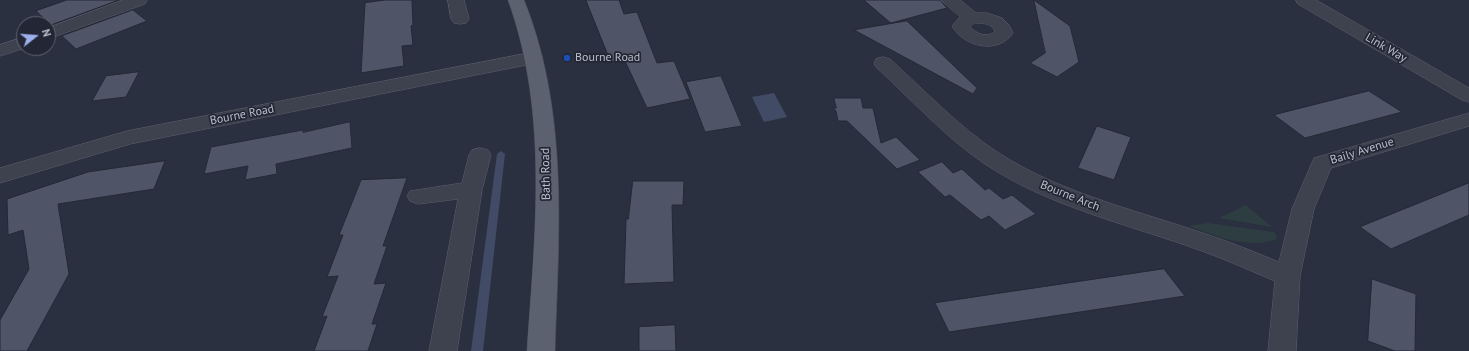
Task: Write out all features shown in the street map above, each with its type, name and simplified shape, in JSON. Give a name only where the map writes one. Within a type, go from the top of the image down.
[{"type":"main road","name":"Bath Road","points":[[516,0],[527,29],[540,87],[546,150],[547,240],[541,351]]},
{"type":"street","points":[[56,31],[139,0]]},
{"type":"street","points":[[456,0],[460,19]]},
{"type":"street","points":[[949,0],[972,18]]},
{"type":"street","name":"Link Way","points":[[1304,0],[1469,96]]},
{"type":"street","points":[[0,51],[16,45]]},
{"type":"street","name":"Bourne Road","points":[[0,176],[127,138],[534,58]]},
{"type":"street","name":"Bourne Arch","points":[[883,63],[968,140],[990,157],[1017,173],[1059,193],[1100,209],[1211,245],[1288,276]]},
{"type":"street","name":"Baily Avenue","points":[[1288,276],[1303,209],[1322,163],[1469,119]]},
{"type":"street","points":[[443,351],[471,190],[480,155]]},
{"type":"street","points":[[418,196],[471,190]]},
{"type":"street","points":[[1282,351],[1288,276]]},
{"type":"shaded area","points":[[1246,205],[1272,227],[1219,218]]},
{"type":"shaded area","points":[[1208,223],[1274,232],[1277,237],[1275,240],[1264,242],[1242,242],[1221,237],[1189,226]]},
{"type":"water","points":[[774,93],[787,117],[764,122],[752,97]]},
{"type":"building","points":[[67,0],[119,0],[56,23],[56,16],[41,16],[36,11]]},
{"type":"building","points":[[385,0],[412,0],[413,25],[411,26],[413,45],[402,46],[404,66],[361,73],[365,3]]},
{"type":"building","points":[[586,0],[619,0],[624,14],[637,12],[657,63],[674,61],[690,99],[647,108],[624,59],[611,62]]},
{"type":"building","points":[[864,0],[940,0],[947,8],[891,23]]},
{"type":"building","points":[[1034,0],[1070,26],[1079,62],[1057,77],[1030,63],[1045,53]]},
{"type":"building","points":[[133,10],[147,21],[76,49],[62,36]]},
{"type":"building","points":[[907,21],[977,88],[973,94],[854,30]]},
{"type":"building","points":[[139,72],[126,97],[92,101],[106,76]]},
{"type":"building","points":[[721,76],[742,126],[705,132],[686,82]]},
{"type":"building","points":[[1369,91],[1402,112],[1305,138],[1274,115]]},
{"type":"building","points":[[834,98],[861,98],[863,108],[873,108],[881,143],[896,137],[920,160],[897,169],[847,121],[838,121],[836,111],[833,108],[836,108]]},
{"type":"building","points":[[350,122],[352,148],[276,164],[277,174],[245,180],[248,166],[204,174],[211,147],[303,130],[303,132]]},
{"type":"building","points":[[1097,126],[1131,137],[1114,180],[1078,168]]},
{"type":"building","points":[[165,161],[154,189],[58,204],[69,274],[27,351],[0,351],[0,320],[29,269],[23,230],[8,235],[7,199],[88,172]]},
{"type":"building","points":[[942,162],[953,173],[962,169],[985,190],[989,188],[1003,199],[1012,195],[1036,214],[1005,230],[989,216],[981,220],[950,195],[945,197],[918,172]]},
{"type":"building","points":[[407,178],[383,246],[387,246],[374,284],[386,283],[372,324],[377,324],[368,351],[314,351],[327,316],[322,317],[338,276],[327,277],[343,235],[339,235],[361,180]]},
{"type":"building","points":[[633,181],[684,181],[683,205],[672,205],[674,282],[624,284],[626,219],[628,219]]},
{"type":"building","points":[[1469,183],[1469,215],[1391,249],[1360,227]]},
{"type":"building","points":[[1164,269],[1185,296],[949,332],[935,303]]},
{"type":"building","points":[[1372,279],[1416,294],[1415,351],[1395,351],[1368,341]]},
{"type":"building","points":[[675,325],[676,351],[639,351],[639,327]]},
{"type":"waterway","points":[[477,351],[501,154]]},
{"type":"place","name":"Bourne Road","points":[[567,58]]}]
